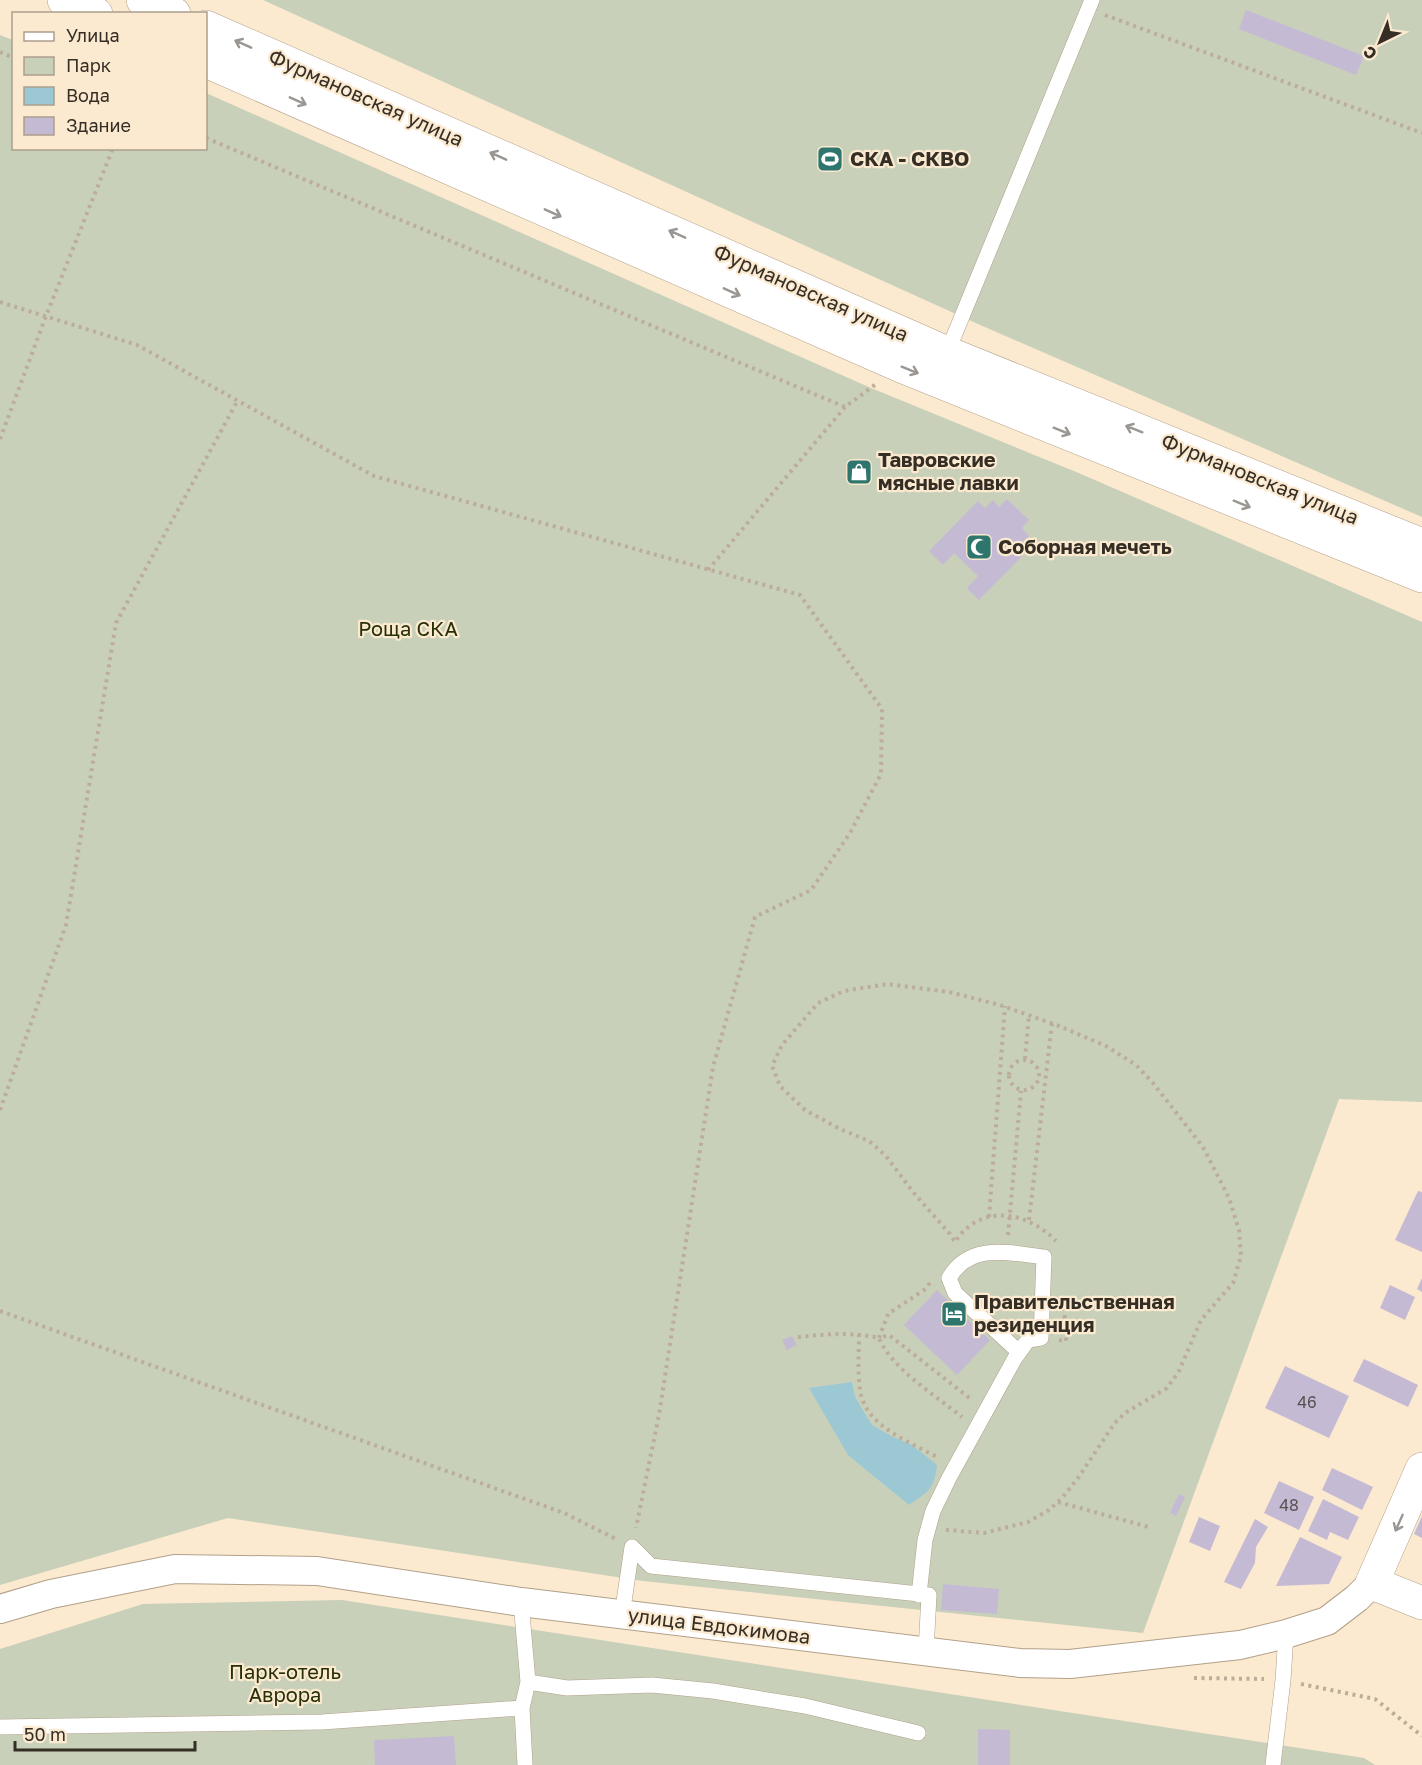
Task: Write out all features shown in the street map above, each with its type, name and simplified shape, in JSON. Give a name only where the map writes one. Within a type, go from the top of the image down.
[{"type":"main road","points":[[64,0],[91,12]]},
{"type":"main road","points":[[143,0],[170,12]]},
{"type":"main road","name":"Фурмановская улица","points":[[207,27],[947,353],[1422,545]]},
{"type":"main road","name":"Фурмановская улица","points":[[207,61],[901,366],[1422,576]]},
{"type":"main road","points":[[1422,1469],[1372,1583],[1422,1603]]},
{"type":"street","name":"улица Евдокимова","points":[[0,1609],[51,1594],[175,1569],[317,1570],[521,1602],[1020,1663],[1070,1664],[1240,1645],[1286,1634],[1327,1621],[1372,1583]]},
{"type":"lane","points":[[947,353],[1090,5]]},
{"type":"lane","points":[[919,1595],[921,1564],[933,1512],[955,1466],[1019,1352],[1028,1340],[1041,1338],[1044,1257],[988,1251],[968,1258],[954,1270],[949,1278],[955,1293],[1019,1352]]},
{"type":"lane","points":[[632,1547],[651,1566],[929,1595],[926,1651]]},
{"type":"lane","points":[[622,1614],[632,1547]]},
{"type":"lane","points":[[521,1602],[528,1682],[522,1708],[525,1765]]},
{"type":"lane","points":[[1273,1765],[1286,1634]]},
{"type":"lane","points":[[528,1682],[567,1688],[652,1685],[713,1691],[805,1706],[918,1733]]},
{"type":"lane","points":[[0,1727],[322,1722],[522,1708]]},
{"type":"path","points":[[1090,5],[1422,133]]},
{"type":"path","points":[[207,138],[845,407]]},
{"type":"path","points":[[0,440],[46,316],[112,150]]},
{"type":"path","points":[[0,302],[137,345],[374,476],[801,595],[882,709],[881,774],[850,833],[811,890],[755,917],[714,1067],[659,1415],[632,1547],[564,1513],[0,1311]]},
{"type":"path","points":[[708,570],[845,407],[901,366]]},
{"type":"path","points":[[0,1110],[66,925],[116,623],[238,400]]},
{"type":"path","points":[[929,1527],[984,1533],[1028,1522],[1058,1502],[1078,1478],[1114,1424],[1125,1413],[1167,1388],[1179,1371],[1201,1320],[1233,1283],[1241,1256],[1239,1230],[1229,1198],[1203,1147],[1136,1065],[1106,1046],[1005,1006],[949,992],[887,984],[844,991],[818,1003],[782,1046],[772,1066],[780,1086],[805,1110],[868,1141],[886,1156],[955,1242],[963,1230],[972,1223],[1009,1216],[1029,1220],[1050,1234],[1061,1245]]},
{"type":"path","points":[[989,1218],[1005,1006]]},
{"type":"path","points":[[1025,1059],[1029,1016]]},
{"type":"path","points":[[1029,1220],[1052,1023]]},
{"type":"path","points":[[1025,1059],[1032,1062],[1039,1073],[1035,1086],[1021,1091],[1010,1081],[1008,1073],[1017,1061],[1025,1059]]},
{"type":"path","points":[[1000,1071],[1008,1073]]},
{"type":"path","points":[[1038,1080],[1044,1082]]},
{"type":"path","points":[[1007,1239],[1021,1091]]},
{"type":"path","points":[[798,1337],[859,1334],[879,1338],[897,1364],[976,1427]]},
{"type":"path","points":[[859,1334],[861,1396],[872,1415],[889,1430],[955,1466]]},
{"type":"path","points":[[1058,1502],[1152,1528]]},
{"type":"green space","points":[[263,0],[1422,0],[1422,517],[978,324]]},
{"type":"green space","name":"Роща СКА","points":[[0,35],[12,40],[12,150],[207,150],[207,93],[871,388],[1081,474],[1422,622],[1422,1102],[1339,1099],[1143,1633],[643,1581],[228,1518],[0,1585]]},
{"type":"green space","name":"Парк-отель Аврора","points":[[342,1600],[1364,1758],[1375,1765],[0,1765],[0,1649],[143,1604]]},
{"type":"water","points":[[852,1382],[855,1397],[872,1425],[912,1445],[937,1465],[932,1485],[921,1497],[909,1505],[848,1455],[809,1388]]},
{"type":"building","points":[[1246,10],[1364,56],[1356,75],[1239,29]]},
{"type":"building","name":"Соборная мечеть","points":[[1007,499],[1029,520],[1022,528],[1029,536],[1021,543],[1028,550],[979,600],[967,588],[978,576],[954,553],[943,565],[929,551],[978,501],[985,508],[993,500],[999,507]]},
{"type":"building","points":[[1418,1191],[1422,1192],[1422,1252],[1395,1240]]},
{"type":"building","points":[[1422,1278],[1422,1292],[1417,1289]]},
{"type":"building","points":[[1390,1285],[1415,1297],[1405,1320],[1380,1308]]},
{"type":"building","points":[[937,1290],[990,1340],[957,1375],[904,1325]]},
{"type":"building","points":[[792,1336],[797,1345],[787,1350],[782,1340]]},
{"type":"building","points":[[1364,1359],[1418,1385],[1408,1407],[1353,1381]]},
{"type":"building","points":[[1285,1366],[1349,1396],[1329,1438],[1265,1408]]},
{"type":"building","points":[[1332,1468],[1373,1487],[1362,1510],[1322,1490]]},
{"type":"building","points":[[1279,1481],[1314,1497],[1299,1530],[1264,1513]]},
{"type":"building","points":[[1179,1494],[1185,1497],[1176,1516],[1170,1513]]},
{"type":"building","points":[[1323,1499],[1359,1517],[1348,1540],[1330,1532],[1327,1540],[1308,1531]]},
{"type":"building","points":[[1422,1516],[1422,1538],[1414,1534]]},
{"type":"building","points":[[1199,1517],[1220,1526],[1210,1551],[1189,1542]]},
{"type":"building","points":[[1255,1519],[1268,1527],[1256,1547],[1255,1563],[1241,1589],[1224,1582]]},
{"type":"building","points":[[1300,1537],[1342,1557],[1329,1584],[1276,1586]]},
{"type":"building","points":[[943,1584],[999,1589],[997,1614],[941,1610]]},
{"type":"building","points":[[978,1729],[1010,1730],[1010,1765],[978,1765]]},
{"type":"building","points":[[454,1736],[456,1765],[375,1765],[374,1740]]},
{"type":"place","name":"СКА - СКВО","points":[[830,159]]},
{"type":"place","name":"Тавровские мясные лавки","points":[[859,472]]},
{"type":"place","name":"Соборная мечеть","points":[[979,547]]},
{"type":"place","name":"Правительственная резиденция","points":[[954,1314]]}]
